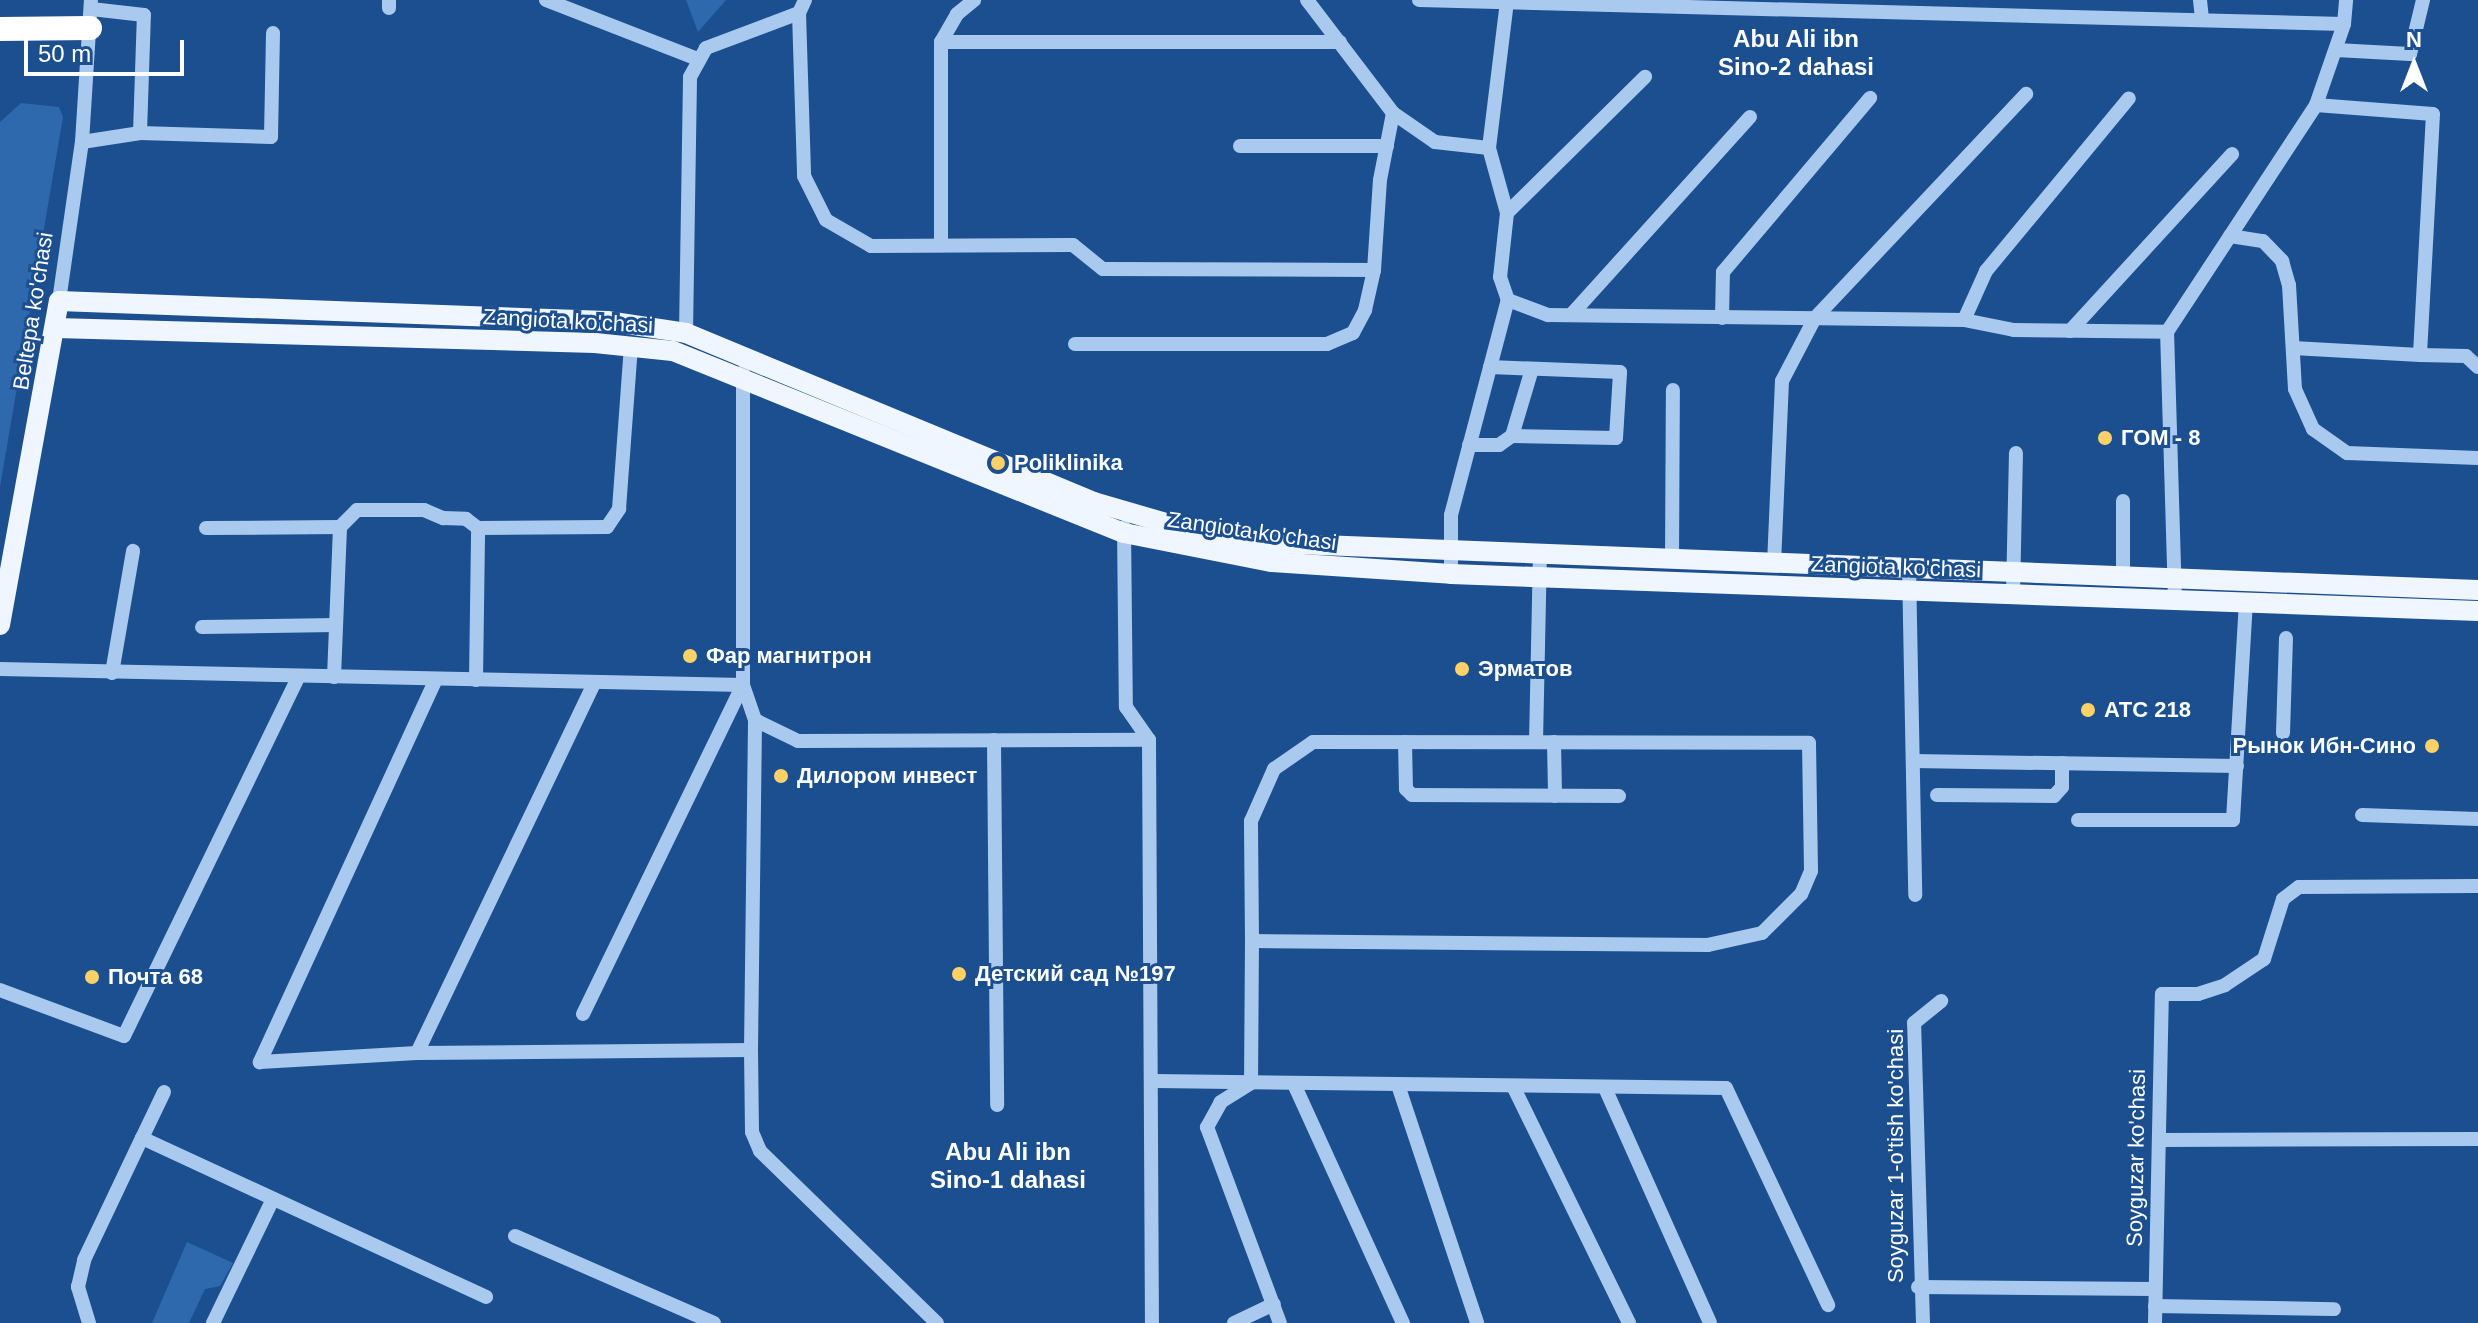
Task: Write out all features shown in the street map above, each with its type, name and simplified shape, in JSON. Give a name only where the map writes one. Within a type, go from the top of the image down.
[{"type":"highway","points":[[0,29],[91,12]]},
{"type":"main road","name":"Zangiota ko'chasi","points":[[59,301],[607,321],[686,333],[1122,511],[1218,536],[1451,564]]},
{"type":"main road","name":"Beltepa ko'chasi","points":[[0,625],[59,301]]},
{"type":"main road","name":"Zangiota ko'chasi","points":[[56,328],[631,346],[673,351],[1124,533],[1272,562],[1539,567],[1910,592],[2013,595],[2176,590],[2478,590]]},
{"type":"main road","name":"Zangiota ko'chasi","points":[[1539,567],[1672,561],[2123,578],[2246,603],[2478,611]]},
{"type":"street","points":[[546,0],[697,59]]},
{"type":"street","points":[[941,244],[941,42],[957,14],[974,0]]},
{"type":"street","points":[[1307,0],[1393,113],[1435,142],[1489,148]]},
{"type":"street","points":[[1419,0],[2344,24]]},
{"type":"street","points":[[2200,0],[2202,20]]},
{"type":"street","points":[[2176,590],[2167,332],[2316,105],[2344,24],[2346,0]]},
{"type":"street","points":[[2336,50],[2410,54],[2423,0]]},
{"type":"street","points":[[1451,564],[1451,515],[1508,300],[1500,277],[1507,213],[1489,148],[1507,2]]},
{"type":"street","points":[[686,333],[690,77],[697,59],[706,48],[802,6],[804,176],[826,220],[871,246],[1073,245],[1103,269],[1374,270]]},
{"type":"street","points":[[91,12],[144,15],[140,133]]},
{"type":"street","name":"Beltepa ko'chasi","points":[[59,301],[82,142],[91,12]]},
{"type":"street","points":[[82,142],[140,133],[271,137],[273,33]]},
{"type":"street","points":[[941,42],[1340,42]]},
{"type":"street","points":[[1507,213],[1645,77]]},
{"type":"street","points":[[1774,564],[1782,381],[1815,318],[2026,94]]},
{"type":"street","points":[[1722,318],[1723,272],[1870,98]]},
{"type":"street","points":[[1964,320],[1986,271],[2129,98]]},
{"type":"street","points":[[2316,105],[2433,114],[2420,355]]},
{"type":"street","points":[[1075,344],[1327,344],[1353,333],[1365,310],[1374,270],[1393,113]]},
{"type":"street","points":[[1571,315],[1750,117]]},
{"type":"street","points":[[1240,146],[1387,146]]},
{"type":"street","points":[[2070,331],[2232,154]]},
{"type":"street","points":[[2230,236],[2263,241],[2282,261],[2301,410],[2313,429],[2347,453],[2478,458]]},
{"type":"street","points":[[1508,300],[1548,315],[1964,320],[2014,330],[2167,332]]},
{"type":"street","points":[[334,677],[340,527],[357,510],[424,510],[443,518],[466,519],[478,528],[596,529],[617,519],[631,346]]},
{"type":"street","points":[[2293,348],[2466,356],[2478,367]]},
{"type":"street","points":[[745,356],[743,685],[755,720],[752,1132],[760,1151],[937,1323]]},
{"type":"street","points":[[1469,445],[1499,445],[1512,436],[1616,438],[1620,372],[1490,367]]},
{"type":"street","points":[[1512,436],[1532,369]]},
{"type":"street","points":[[1672,561],[1673,390]]},
{"type":"street","points":[[2013,595],[2016,453]]},
{"type":"street","points":[[2123,501],[2123,578]]},
{"type":"street","points":[[1122,511],[1126,707],[1149,740],[1154,1081],[1152,1323]]},
{"type":"street","points":[[206,528],[340,527]]},
{"type":"street","points":[[476,680],[478,528]]},
{"type":"street","points":[[112,673],[133,551]]},
{"type":"street","points":[[1536,742],[1539,567]]},
{"type":"street","points":[[1909,568],[1915,895]]},
{"type":"street","points":[[2078,820],[2233,820],[2246,603]]},
{"type":"street","points":[[202,627],[336,625]]},
{"type":"street","points":[[2283,733],[2286,638]]},
{"type":"street","points":[[0,669],[298,678],[743,685]]},
{"type":"street","points":[[0,990],[124,1036],[298,678]]},
{"type":"street","points":[[436,679],[260,1062],[417,1053],[751,1050]]},
{"type":"street","points":[[417,1053],[595,682]]},
{"type":"street","points":[[583,1014],[743,685]]},
{"type":"street","points":[[755,720],[798,741],[1149,740]]},
{"type":"street","points":[[994,740],[997,1105]]},
{"type":"street","points":[[1251,1083],[1251,821],[1274,769],[1313,742],[1809,743],[1811,871],[1801,894],[1762,933],[1708,945],[1252,941]]},
{"type":"street","points":[[1405,742],[1406,789],[1412,795],[1619,796]]},
{"type":"street","points":[[1554,742],[1555,796]]},
{"type":"street","points":[[1913,761],[2237,766]]},
{"type":"street","points":[[1937,795],[2054,796],[2062,787],[2062,763]]},
{"type":"street","points":[[2362,815],[2478,819]]},
{"type":"street","name":"Soyguzar ko'chasi","points":[[2155,1323],[2162,994],[2198,994],[2225,985],[2264,959],[2283,899],[2299,887],[2478,886]]},
{"type":"street","name":"Soyguzar 1-o'tish ko'chasi","points":[[1923,1323],[1918,1287],[1914,1023],[1941,1001]]},
{"type":"street","points":[[1154,1081],[1726,1088],[1828,1305]]},
{"type":"street","points":[[1251,1083],[1221,1102],[1207,1127],[1280,1323]]},
{"type":"street","points":[[1294,1084],[1403,1323]]},
{"type":"street","points":[[1398,1085],[1477,1323]]},
{"type":"street","points":[[1513,1086],[1629,1323]]},
{"type":"street","points":[[1605,1088],[1710,1323]]},
{"type":"street","points":[[89,1323],[78,1287],[84,1260],[164,1092]]},
{"type":"street","points":[[142,1138],[486,1297]]},
{"type":"street","points":[[2159,1140],[2478,1139]]},
{"type":"street","points":[[213,1323],[273,1199]]},
{"type":"street","points":[[515,1236],[714,1323]]},
{"type":"street","points":[[1918,1287],[2155,1289]]},
{"type":"street","points":[[1234,1323],[1274,1304]]},
{"type":"street","points":[[2155,1306],[2334,1309]]},
{"type":"shaded area","points":[[686,0],[726,0],[698,32]]},
{"type":"shaded area","points":[[21,103],[59,107],[63,117],[0,487],[0,122]]},
{"type":"shaded area","points":[[187,1242],[233,1263],[220,1286],[205,1289],[189,1323],[152,1323]]},
{"type":"place","name":"ГОМ - 8","points":[[2105,438]]},
{"type":"place","name":"Poliklinika","points":[[998,463]]},
{"type":"place","name":"Фар магнитрон","points":[[690,656]]},
{"type":"place","name":"Эрматов","points":[[1462,669]]},
{"type":"place","name":"АТС 218","points":[[2088,710]]},
{"type":"place","name":"Рынок Ибн-Сино","points":[[2432,746]]},
{"type":"place","name":"Дилором инвест","points":[[781,776]]},
{"type":"place","name":"Детский сад №197","points":[[959,974]]},
{"type":"place","name":"Почта 68","points":[[92,977]]},
{"type":"district","name":"Abu Ali ibn Sino-2 dahasi","points":[[1796,53]]},
{"type":"district","name":"Abu Ali ibn Sino-1 dahasi","points":[[1008,1166]]}]
